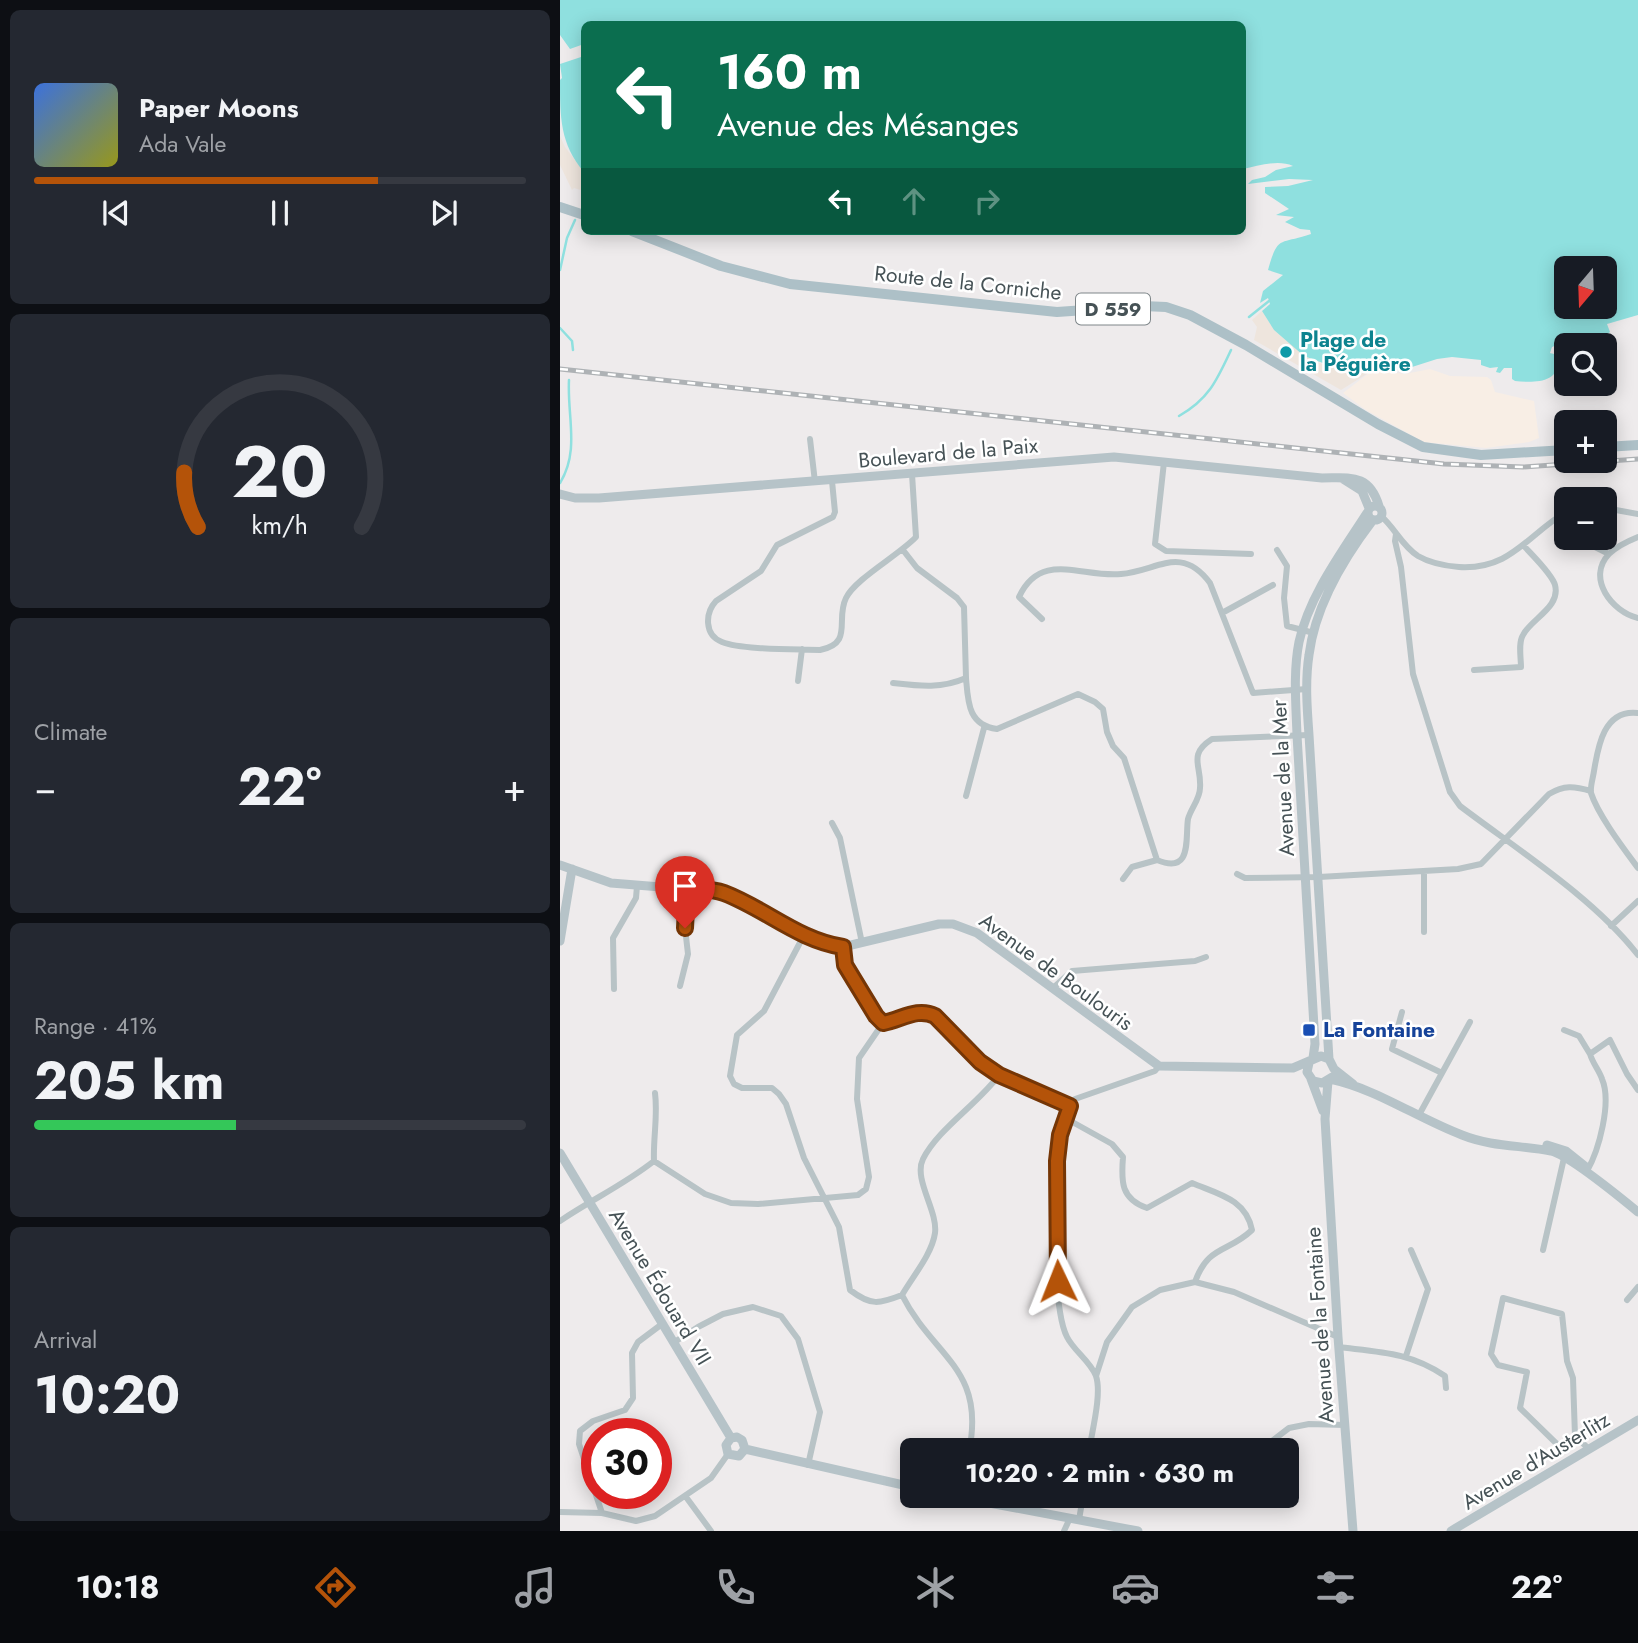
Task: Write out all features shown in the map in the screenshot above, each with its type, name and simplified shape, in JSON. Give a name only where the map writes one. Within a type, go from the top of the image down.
[{"type":"main road","points":[[560,207],[581,214]]},
{"type":"main road","name":"Route de la Corniche","points":[[642,235],[721,266],[790,284],[1057,312],[1166,307],[1190,315],[1235,339],[1385,429],[1423,447],[1481,455],[1554,451]]},
{"type":"main road","points":[[1617,446],[1638,444]]},
{"type":"street","points":[[810,439],[815,482]]},
{"type":"street","name":"Boulevard de la Paix","points":[[560,494],[575,498],[599,498],[1114,457],[1361,479],[1366,484],[1374,513]]},
{"type":"street","points":[[1164,462],[1155,544],[1166,551],[1251,555]]},
{"type":"street","points":[[832,481],[835,512],[833,517],[777,545],[761,571],[716,601],[708,615],[710,631],[715,638],[723,642],[802,649],[831,648],[840,639],[843,629],[846,597],[854,587],[916,537],[912,474]]},
{"type":"street","points":[[1617,510],[1638,514]]},
{"type":"street","points":[[1374,513],[1413,552],[1432,562],[1452,566],[1482,566],[1506,558],[1554,521]]},
{"type":"street","name":"Avenue de la Mer","points":[[1311,1060],[1315,1044],[1297,735],[1298,645],[1320,590],[1374,513]]},
{"type":"street","name":"Avenue de la Mer","points":[[1328,1059],[1309,735],[1308,657],[1314,633],[1342,567],[1374,513]]},
{"type":"street","points":[[1396,534],[1413,674],[1450,792],[1461,806],[1568,887],[1638,955]]},
{"type":"street","points":[[1638,537],[1625,542],[1609,554],[1601,574],[1606,594],[1614,606],[1638,618]]},
{"type":"street","points":[[1474,670],[1521,667],[1521,639],[1524,632],[1544,613],[1554,596],[1554,583],[1524,545]]},
{"type":"street","points":[[903,550],[917,568],[957,598],[964,607],[968,701],[974,718],[984,728],[997,729],[1078,694],[1096,702],[1103,709],[1107,732],[1113,746],[1125,758],[1157,860]]},
{"type":"street","points":[[1277,550],[1287,566],[1284,572],[1287,626],[1314,633]]},
{"type":"street","points":[[1601,550],[1609,554]]},
{"type":"street","points":[[1401,567],[1406,557],[1413,552]]},
{"type":"street","points":[[1042,619],[1019,597],[1025,584],[1038,573],[1062,569],[1119,574],[1160,562],[1190,564],[1200,570],[1210,583],[1253,693],[1307,689]]},
{"type":"street","points":[[1222,613],[1273,585]]},
{"type":"street","points":[[798,681],[802,649]]},
{"type":"street","points":[[893,683],[935,687],[966,678]]},
{"type":"street","points":[[1638,713],[1618,716],[1607,725],[1599,740],[1591,791],[1622,847],[1638,868]]},
{"type":"street","points":[[967,796],[984,728]]},
{"type":"street","points":[[1123,880],[1132,867],[1157,860],[1171,864],[1185,854],[1188,846],[1188,820],[1200,793],[1196,762],[1202,745],[1212,739],[1309,735]]},
{"type":"street","points":[[1237,874],[1245,878],[1319,877],[1424,872],[1481,864],[1549,793],[1561,787],[1573,786],[1591,791]]},
{"type":"street","points":[[832,823],[840,838],[862,943]]},
{"type":"street","name":"Avenue de Boulouris","points":[[560,865],[611,883],[723,892],[804,935],[824,944],[843,947],[939,924],[953,924],[977,933],[1159,1066]]},
{"type":"street","points":[[560,941],[572,869]]},
{"type":"street","points":[[1424,872],[1424,932]]},
{"type":"street","points":[[614,989],[613,938],[636,898],[637,886]]},
{"type":"street","points":[[680,986],[688,954],[685,928],[687,888]]},
{"type":"street","points":[[1611,926],[1638,901]]},
{"type":"street","points":[[804,935],[764,1011],[737,1035],[730,1076],[734,1084],[743,1088],[772,1088],[786,1104],[804,1158],[839,1227],[844,1243],[850,1290],[863,1300],[881,1303],[902,1295],[933,1244],[936,1229],[922,1181],[921,1161],[938,1139],[999,1075]]},
{"type":"street","points":[[843,947],[845,965],[883,1023]]},
{"type":"street","points":[[1053,988],[1072,971],[1195,961],[1206,957]]},
{"type":"street","points":[[654,1161],[705,1194],[731,1203],[758,1204],[858,1195],[866,1189],[869,1177],[857,1099],[859,1058],[883,1023],[918,1012],[935,1016],[980,1062],[999,1075],[1070,1106]]},
{"type":"street","points":[[1402,1012],[1392,1049],[1442,1073]]},
{"type":"street","points":[[1419,1115],[1470,1022]]},
{"type":"street","points":[[1564,1030],[1579,1035],[1603,1079],[1605,1098],[1597,1148],[1587,1171]]},
{"type":"street","points":[[1590,1054],[1610,1040],[1638,1090]]},
{"type":"street","points":[[1096,1376],[1066,1337],[1059,1305],[1057,1161],[1060,1135],[1075,1099],[1155,1071],[1159,1066],[1293,1068],[1321,1056],[1328,1059],[1334,1069],[1353,1084],[1475,1140],[1490,1145],[1551,1152],[1587,1171]]},
{"type":"street","points":[[1309,1077],[1311,1060]]},
{"type":"street","points":[[1293,1068],[1319,1083],[1329,1080],[1353,1084]]},
{"type":"street","points":[[1329,1080],[1334,1069]]},
{"type":"street","name":"Avenue de la Fontaine","points":[[1309,1077],[1325,1116]]},
{"type":"street","name":"Avenue de la Fontaine","points":[[1329,1080],[1325,1116],[1338,1342],[1353,1531]]},
{"type":"street","points":[[560,1222],[588,1202],[641,1172],[654,1161],[658,1113],[655,1093]]},
{"type":"street","points":[[1067,1119],[1112,1144],[1123,1157],[1124,1184],[1133,1203],[1147,1208],[1192,1182],[1241,1205],[1250,1219],[1252,1230],[1240,1241],[1217,1251],[1200,1266],[1195,1282]]},
{"type":"street","points":[[1475,1140],[1558,1147],[1638,1212]]},
{"type":"street","name":"Avenue Édouard VII","points":[[560,1153],[731,1438],[743,1440],[745,1449],[900,1485]]},
{"type":"street","points":[[1544,1250],[1564,1158]]},
{"type":"street","points":[[1406,1356],[1428,1289],[1410,1250]]},
{"type":"street","points":[[1091,1438],[1097,1398],[1096,1376],[1107,1342],[1132,1307],[1160,1290],[1195,1282],[1234,1292],[1338,1342],[1406,1356],[1430,1366],[1445,1376],[1446,1388]]},
{"type":"street","points":[[1628,1300],[1638,1287]]},
{"type":"street","points":[[902,1295],[910,1311],[963,1378],[972,1405],[970,1438]]},
{"type":"street","points":[[1575,1436],[1559,1446],[1520,1408],[1527,1372],[1498,1365],[1491,1354],[1503,1298],[1562,1314],[1567,1362],[1573,1378],[1575,1436],[1589,1449]]},
{"type":"street","points":[[673,1343],[723,1314],[753,1307],[780,1316],[799,1339],[820,1412],[808,1465]]},
{"type":"street","points":[[602,1513],[579,1444],[580,1431],[593,1421],[625,1410],[633,1398],[632,1353],[638,1342],[662,1324]]},
{"type":"street","name":"Avenue d'Austerlitz","points":[[1451,1531],[1638,1420]]},
{"type":"street","points":[[1276,1438],[1289,1428],[1308,1424],[1345,1425]]},
{"type":"street","points":[[560,1513],[602,1513],[636,1521],[655,1516],[711,1478],[728,1454],[726,1445],[731,1438]]},
{"type":"street","points":[[728,1454],[740,1456],[745,1449]]},
{"type":"street","points":[[686,1497],[711,1531]]},
{"type":"street","points":[[1016,1508],[1138,1531]]},
{"type":"street","points":[[1065,1531],[1075,1519],[1079,1508]]},
{"type":"shaded area","points":[[1430,369],[1450,376],[1487,377],[1491,380],[1495,392],[1534,401],[1539,438],[1486,448],[1424,442],[1366,410],[1343,393],[1373,370],[1405,374]]},
{"type":"sand","points":[[560,136],[581,168],[581,190],[572,190],[560,165]]},
{"type":"sand","name":"Plage de la Péguière","points":[[1262,311],[1274,330],[1313,361],[1339,369],[1357,364],[1375,367],[1341,390],[1254,340],[1257,327],[1252,320]]},
{"type":"water","points":[[560,0],[1638,0],[1638,315],[1607,324],[1609,333],[1554,333],[1554,346],[1550,353],[1554,354],[1554,374],[1546,379],[1531,382],[1515,381],[1512,379],[1512,368],[1496,372],[1498,367],[1481,365],[1481,360],[1452,357],[1412,367],[1357,364],[1339,369],[1304,356],[1274,330],[1262,311],[1270,304],[1268,298],[1260,303],[1263,291],[1283,275],[1268,270],[1278,246],[1311,234],[1310,230],[1285,222],[1294,217],[1276,215],[1289,209],[1265,193],[1265,187],[1288,186],[1313,180],[1289,179],[1248,184],[1276,170],[1293,166],[1275,163],[1246,168],[1246,21],[581,21],[581,45],[570,49],[560,35]]},
{"type":"water","points":[[581,57],[581,168],[570,151],[563,129],[560,64]]},
{"type":"waterway","points":[[560,270],[567,238],[575,220]]},
{"type":"waterway","points":[[1249,317],[1269,301]]},
{"type":"waterway","points":[[560,328],[572,341],[573,350]]},
{"type":"waterway","points":[[1179,416],[1205,396],[1231,350]]},
{"type":"waterway","points":[[560,483],[570,458],[569,380]]},
{"type":"railway","points":[[560,369],[1444,464],[1523,467],[1638,459]]},
{"type":"place","name":"Plage de la Péguière","points":[[1286,352]]},
{"type":"place","name":"La Fontaine","points":[[1309,1030]]},
{"type":"route","points":[[685,928],[687,888],[723,892],[804,935],[824,944],[843,947],[845,965],[883,1023],[926,1012],[935,1016],[980,1062],[999,1075],[1070,1106],[1060,1135],[1057,1161],[1058,1281]]}]
